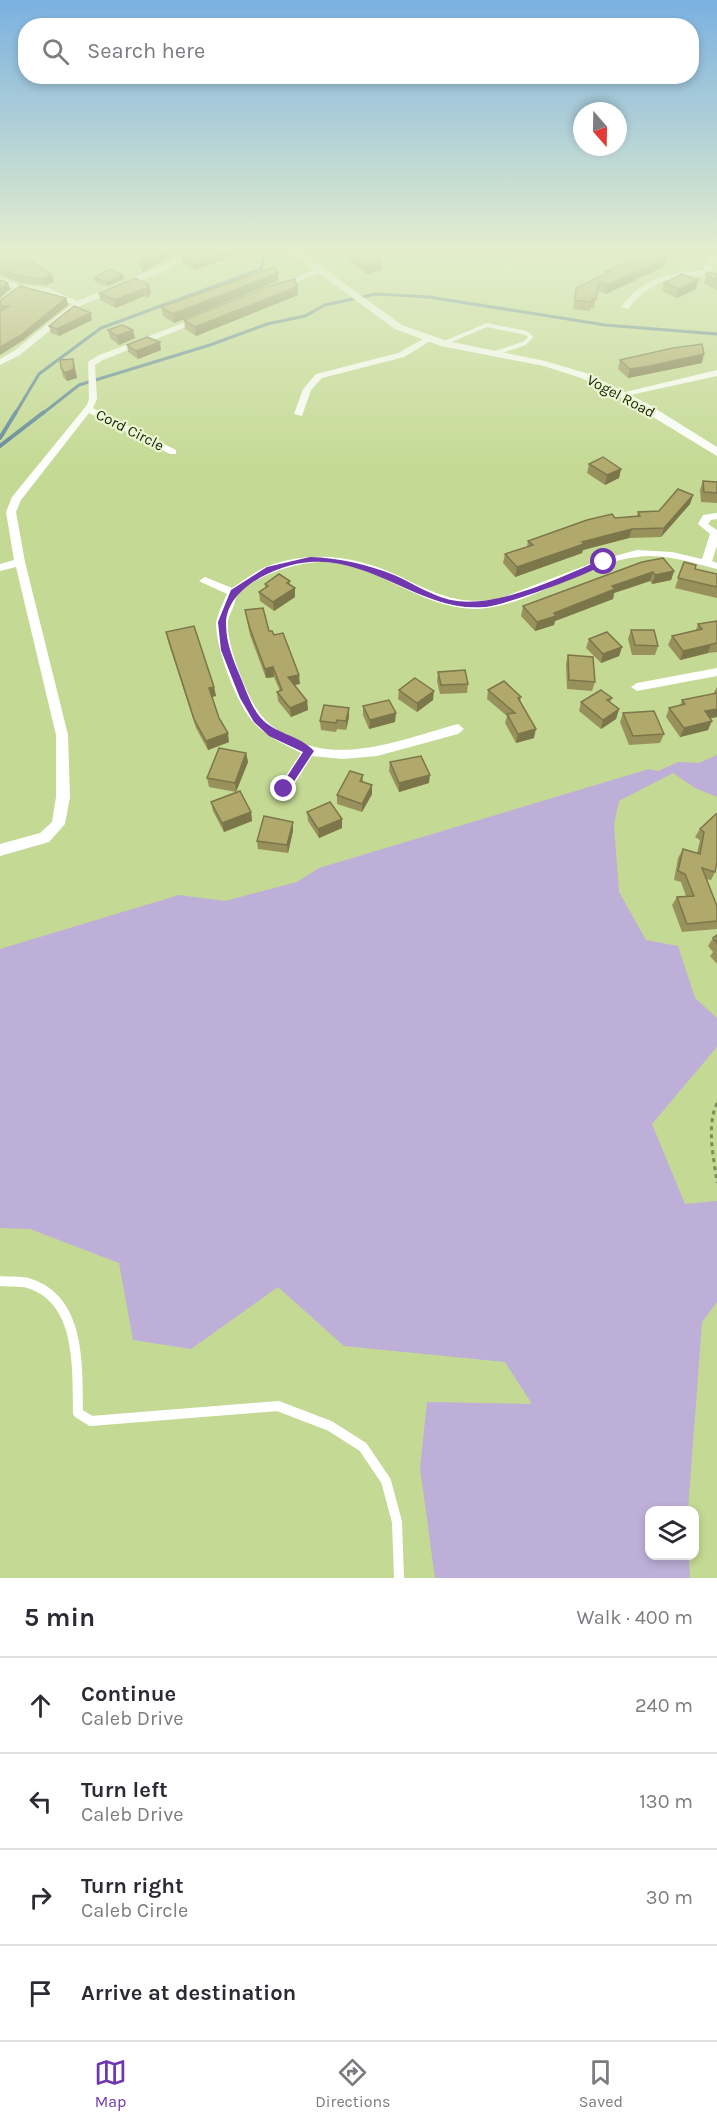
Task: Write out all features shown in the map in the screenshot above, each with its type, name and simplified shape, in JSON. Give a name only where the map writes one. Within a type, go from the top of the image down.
[{"type":"street","points":[[0,362],[49,326]]},
{"type":"street","points":[[0,850],[44,837],[58,824],[63,797],[62,735],[20,562],[11,512],[16,499],[88,409],[93,399],[91,364],[100,358],[181,326]]},
{"type":"street","name":"Vogel Road","points":[[395,326],[442,344],[566,369],[621,394],[717,452]]},
{"type":"street","points":[[299,414],[307,389],[319,376],[401,355],[428,340]]},
{"type":"street","points":[[621,394],[717,373]]},
{"type":"street","name":"Cord Circle","points":[[88,409],[173,452]]},
{"type":"street","points":[[458,729],[377,751],[343,754],[309,751],[273,733],[257,719],[244,698],[225,650],[222,622],[233,592],[270,569],[310,559],[340,560],[391,577],[422,593],[456,604],[485,605],[504,601],[604,562],[637,553],[672,555],[711,564],[716,533],[703,524],[707,517],[717,516]]},
{"type":"street","points":[[0,568],[20,562]]},
{"type":"street","points":[[205,580],[233,592]]},
{"type":"street","points":[[637,687],[652,682],[717,672]]},
{"type":"street","points":[[284,789],[309,751]]},
{"type":"lane","points":[[442,344],[485,326]]},
{"type":"lane","points":[[490,326],[526,333],[531,337],[525,343],[493,354]]},
{"type":"lane","points":[[0,1281],[13,1280],[48,1291],[66,1312],[75,1340],[78,1413],[91,1421],[278,1406],[330,1426],[363,1447],[386,1481],[397,1522],[399,1578]]},
{"type":"path","points":[[717,1103],[714,1107],[712,1121],[717,1183]]},
{"type":"shaded area","points":[[717,755],[717,797],[695,788],[673,773],[619,801],[614,824],[619,892],[646,940],[678,946],[695,998],[717,1018],[717,1047],[652,1124],[685,1204],[717,1201],[717,1302],[702,1322],[688,1506],[645,1506],[645,1560],[689,1560],[690,1578],[435,1578],[420,1468],[427,1402],[532,1404],[505,1362],[344,1346],[278,1287],[191,1349],[133,1340],[119,1263],[30,1229],[0,1228],[0,949],[179,895],[225,901],[297,882],[319,868],[649,769],[658,771],[678,762],[699,763]]},
{"type":"building","points":[[0,326],[32,326],[21,335],[0,347]]},
{"type":"building","points":[[49,326],[64,326],[57,329]]},
{"type":"building","points":[[123,326],[133,330],[117,336],[108,330]]},
{"type":"building","points":[[147,337],[160,342],[136,351],[127,345]]},
{"type":"building","points":[[702,344],[704,354],[650,366],[630,369],[620,360],[673,348]]},
{"type":"building","points":[[73,359],[74,369],[65,373],[61,368],[60,360]]},
{"type":"building","points":[[603,457],[621,469],[607,475],[589,464]]},
{"type":"building","points":[[703,481],[717,482],[717,493],[704,492]]},
{"type":"building","points":[[678,489],[693,495],[664,528],[632,529],[582,542],[584,544],[517,567],[505,554],[533,545],[528,541],[587,520],[612,514],[615,518],[640,516],[638,512],[659,511]]},
{"type":"building","points":[[663,558],[674,571],[655,575],[653,572],[612,586],[615,589],[554,613],[556,616],[537,622],[523,606],[642,562]]},
{"type":"building","points":[[684,562],[696,565],[695,569],[717,574],[717,587],[678,578]]},
{"type":"building","points":[[279,574],[290,581],[287,583],[295,588],[273,602],[259,592],[268,586],[265,584]]},
{"type":"building","points":[[263,608],[269,631],[272,631],[274,635],[283,633],[299,675],[288,677],[307,701],[290,708],[277,692],[282,690],[273,667],[265,669],[249,626],[245,610]]},
{"type":"building","points":[[717,621],[717,643],[683,651],[672,636],[702,629],[698,624]]},
{"type":"building","points":[[194,626],[214,687],[209,688],[219,718],[228,733],[206,741],[194,719],[166,632]]},
{"type":"building","points":[[631,630],[654,630],[658,646],[635,645]]},
{"type":"building","points":[[607,632],[622,647],[603,654],[589,639]]},
{"type":"building","points":[[568,655],[593,657],[595,682],[569,680]]},
{"type":"building","points":[[465,670],[468,684],[441,685],[438,672]]},
{"type":"building","points":[[415,678],[434,691],[417,703],[399,690]]},
{"type":"building","points":[[504,681],[521,697],[518,698],[536,729],[518,734],[507,714],[515,713],[488,690]]},
{"type":"building","points":[[601,690],[612,698],[607,700],[619,709],[603,720],[581,702]]},
{"type":"building","points":[[717,693],[717,709],[705,711],[712,721],[684,728],[669,708],[685,704],[682,700]]},
{"type":"building","points":[[389,700],[396,713],[370,720],[363,706]]},
{"type":"building","points":[[324,705],[349,708],[346,721],[337,720],[336,723],[320,721]]},
{"type":"building","points":[[654,711],[664,734],[633,736],[623,713]]},
{"type":"building","points":[[219,748],[246,753],[235,783],[207,778]]},
{"type":"building","points":[[421,756],[430,775],[399,783],[390,762]]},
{"type":"building","points":[[350,771],[363,775],[360,781],[372,785],[362,804],[337,795]]},
{"type":"building","points":[[240,791],[251,812],[222,823],[211,802]]},
{"type":"building","points":[[330,802],[342,819],[318,829],[307,812]]},
{"type":"building","points":[[716,814],[717,862],[715,872],[702,868],[717,906],[717,921],[687,924],[677,897],[694,896],[685,874],[678,871],[683,849],[700,854],[704,832],[700,829]]},
{"type":"building","points":[[264,816],[293,822],[287,845],[257,841]]},
{"type":"waterway","points":[[15,414],[39,374],[107,326]]},
{"type":"waterway","points":[[42,414],[79,385],[210,345],[263,326]]},
{"type":"waterway","points":[[613,326],[717,334]]},
{"type":"waterway","points":[[0,438],[16,412]]},
{"type":"waterway","points":[[0,446],[44,412]]},
{"type":"route","points":[[284,789],[309,751],[273,733],[257,719],[244,698],[225,650],[222,622],[233,592],[270,569],[310,559],[340,560],[391,577],[422,593],[456,604],[485,605],[504,601],[557,582],[604,562]]}]
